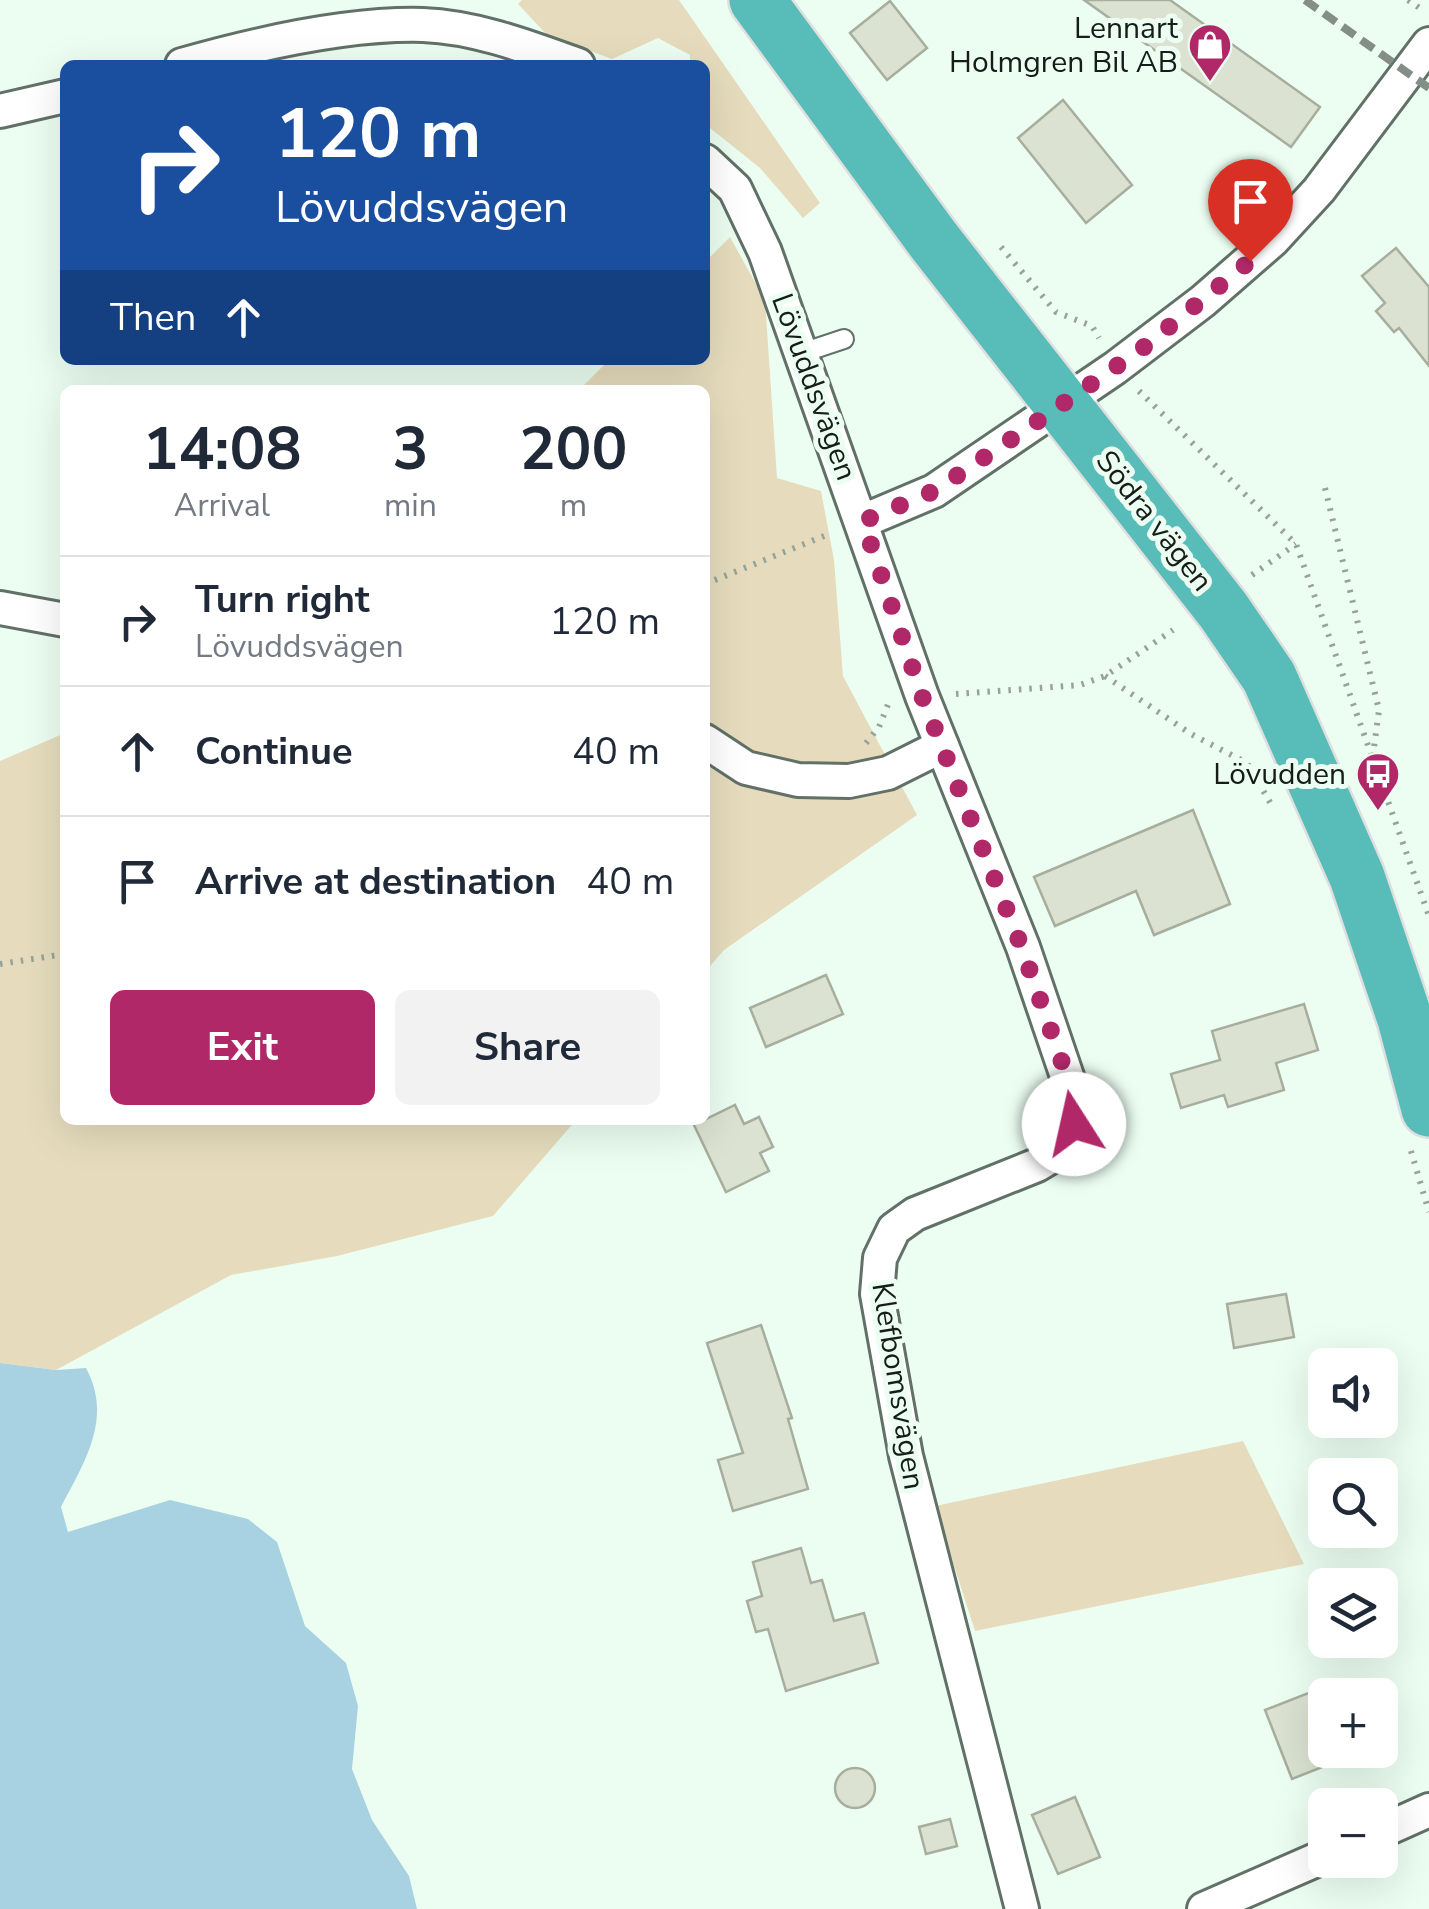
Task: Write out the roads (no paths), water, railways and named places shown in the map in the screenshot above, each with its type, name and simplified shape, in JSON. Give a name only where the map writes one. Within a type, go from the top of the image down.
[{"type":"highway","name":"Södra vägen","points":[[756,0],[934,240],[1224,610],[1269,678],[1357,877],[1421,1047],[1429,1109]]},
{"type":"street","points":[[205,60],[358,27],[426,25],[508,40],[564,60]]},
{"type":"street","name":"Lövuddsvägen","points":[[710,166],[735,189],[765,252],[863,521],[934,491],[1062,404],[1144,347],[1274,240],[1319,190],[1429,44]]},
{"type":"street","points":[[0,111],[60,97]]},
{"type":"street","name":"Klefbomsvägen","points":[[863,521],[922,696],[1022,948],[1072,1091],[1074,1124],[1062,1150],[1037,1166],[950,1198],[894,1229],[880,1258],[876,1294],[906,1456],[1022,1909]]},
{"type":"street","points":[[0,608],[60,619]]},
{"type":"street","points":[[710,744],[746,768],[798,780],[849,781],[888,773],[942,746]]},
{"type":"street","points":[[1398,1824],[1429,1810]]},
{"type":"street","points":[[1204,1909],[1308,1863]]},
{"type":"lane","points":[[802,353],[844,339]]},
{"type":"water","points":[[0,1363],[56,1370],[86,1368],[94,1386],[97,1404],[93,1439],[61,1507],[68,1532],[170,1500],[248,1519],[277,1542],[305,1626],[346,1663],[358,1706],[352,1769],[372,1820],[409,1876],[417,1909],[0,1909]]},
{"type":"railway","points":[[1305,0],[1429,88]]},
{"type":"place","name":"Lennart Holmgren Bil AB","points":[[1210,83]]},
{"type":"place","name":"Lövudden","points":[[1378,812]]}]
